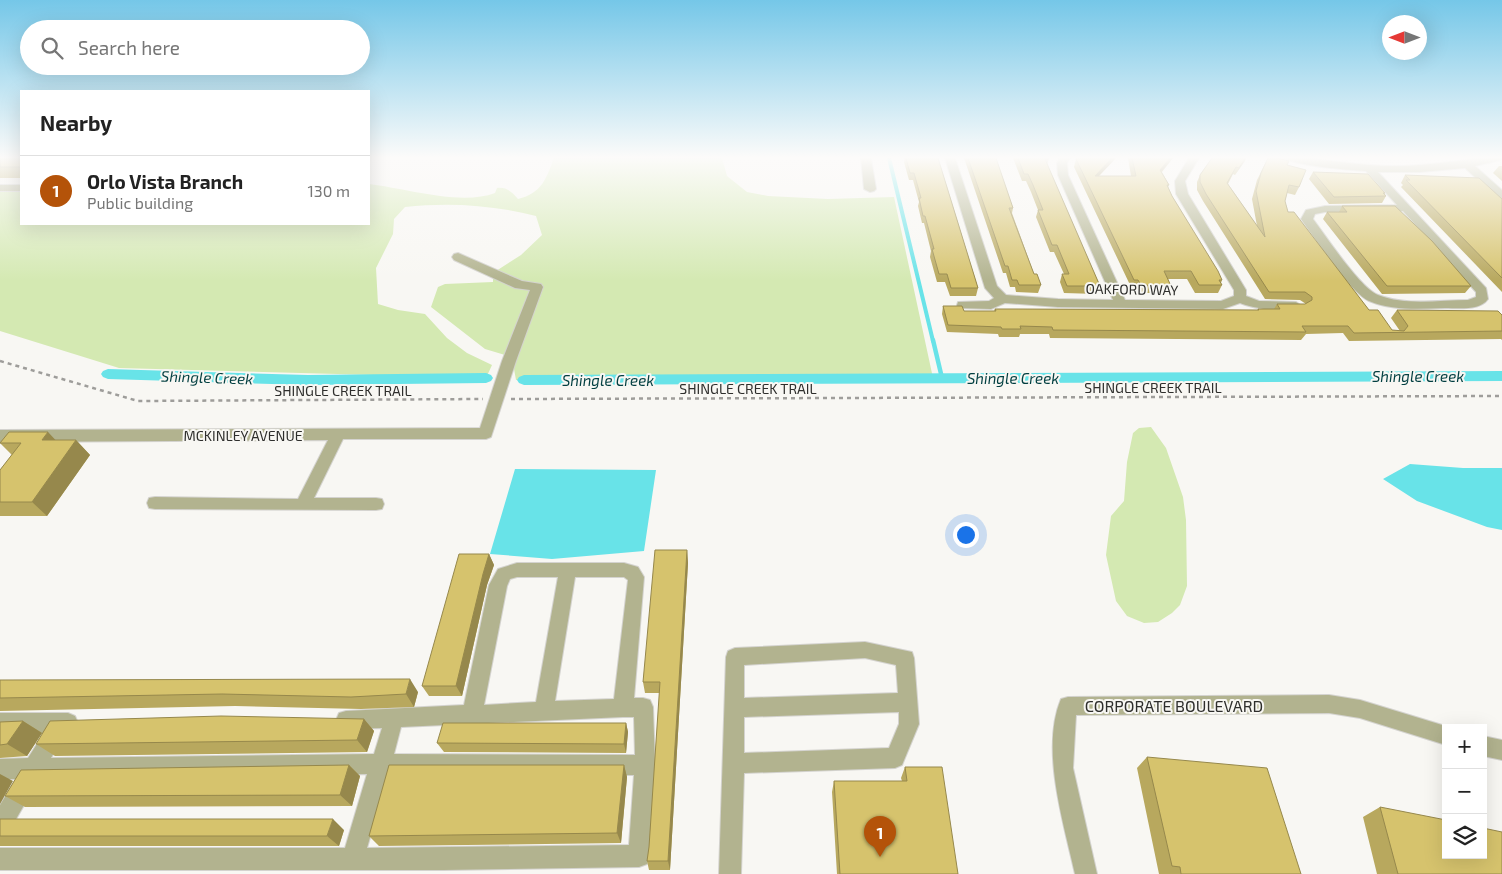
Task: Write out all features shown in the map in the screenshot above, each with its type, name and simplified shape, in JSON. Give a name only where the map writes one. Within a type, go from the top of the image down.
[{"type":"street","points":[[963,199],[991,288],[1003,299]]},
{"type":"street","points":[[1074,199],[1120,304]]},
{"type":"street","points":[[1185,199],[1240,290],[1240,298],[1257,305],[1300,306]]},
{"type":"street","points":[[1397,199],[1482,291],[1482,299],[1469,304],[1403,305],[1372,298],[1360,288],[1307,219],[1310,212],[1325,209],[1405,208]]},
{"type":"street","points":[[458,257],[519,285],[537,287],[496,399]]},
{"type":"street","name":"OAKFORD WAY","points":[[963,304],[991,304],[1003,299],[1033,302],[1223,305],[1240,298]]},
{"type":"street","points":[[1372,298],[1372,305],[1377,312]]},
{"type":"street","name":"MCKINLEY AVENUE","points":[[0,436],[486,433],[496,399]]},
{"type":"street","points":[[303,505],[338,434]]},
{"type":"street","points":[[154,503],[376,504]]},
{"type":"street","points":[[472,716],[501,579],[504,574],[517,570],[624,570],[631,571],[635,575],[637,580],[623,708]]},
{"type":"street","points":[[544,712],[568,570]]},
{"type":"street","points":[[730,874],[735,657],[865,650],[904,658],[910,724],[895,758],[734,763]]},
{"type":"street","points":[[734,708],[908,702]]},
{"type":"street","name":"CORPORATE BOULEVARD","points":[[1086,874],[1063,768],[1064,732],[1068,706],[1328,704],[1360,709],[1442,734]]},
{"type":"street","points":[[0,859],[443,859],[639,856],[645,765],[643,707],[472,716],[332,719]]},
{"type":"street","points":[[352,858],[382,764],[394,719]]},
{"type":"street","points":[[0,723],[90,722]]},
{"type":"street","points":[[0,825],[61,723]]},
{"type":"street","points":[[1487,747],[1502,750]]},
{"type":"street","points":[[0,769],[382,764],[645,765]]},
{"type":"path","name":"SHINGLE CREEK TRAIL","points":[[0,360],[138,401],[1502,396]]},
{"type":"green space","points":[[0,199],[20,199],[20,225],[370,225],[370,199],[894,199],[933,378],[516,380],[514,369],[505,355],[485,349],[431,307],[438,287],[445,284],[493,282],[493,273],[521,255],[542,235],[536,216],[504,209],[471,205],[405,207],[394,219],[393,234],[376,268],[378,304],[398,310],[425,314],[447,338],[467,353],[492,365],[486,378],[119,368],[0,331]]},
{"type":"green space","points":[[1151,427],[1166,448],[1183,497],[1186,520],[1187,586],[1180,605],[1172,613],[1158,622],[1144,623],[1127,616],[1116,601],[1106,555],[1111,516],[1124,501],[1127,462],[1133,433],[1139,428]]},
{"type":"water","points":[[1410,464],[1463,468],[1502,468],[1502,530],[1487,527],[1417,501],[1383,479]]},
{"type":"water","points":[[515,469],[656,470],[644,551],[552,559],[490,554]]},
{"type":"building","points":[[919,199],[951,199],[978,288],[951,288],[947,274],[939,274],[925,216],[923,216]]},
{"type":"building","points":[[982,199],[1010,199],[1013,208],[1009,208],[1034,274],[1037,274],[1041,285],[1019,285],[1017,280],[1012,280],[1008,266],[1005,266]]},
{"type":"building","points":[[1039,199],[1062,199],[1100,286],[1067,286],[1062,274],[1069,274],[1057,245],[1052,245],[1038,210],[1043,210]]},
{"type":"building","points":[[1095,199],[1174,199],[1218,271],[1222,280],[1219,280],[1222,285],[1199,285],[1191,271],[1164,271],[1171,286],[1141,285],[1138,280],[1134,280]]},
{"type":"building","points":[[1209,199],[1238,199],[1265,237],[1258,199],[1286,199],[1288,212],[1294,212],[1369,310],[1378,310],[1392,330],[1404,331],[1408,326],[1397,310],[1498,311],[1502,315],[1502,331],[1354,333],[1348,326],[1302,326],[1306,332],[1053,330],[1052,327],[1020,326],[1021,329],[1002,329],[1001,327],[948,325],[943,306],[962,306],[964,311],[996,311],[995,309],[1259,310],[1280,309],[1277,304],[1305,304],[1312,300],[1312,297],[1305,292],[1269,292]]},
{"type":"building","points":[[1424,199],[1502,199],[1502,278]]},
{"type":"building","points":[[1342,206],[1395,206],[1432,241],[1471,286],[1387,286],[1327,212],[1347,212]]},
{"type":"building","points":[[9,432],[48,432],[42,440],[76,440],[32,502],[0,502],[0,470],[21,443],[0,443]]},
{"type":"building","points":[[655,550],[687,550],[668,861],[647,861],[660,682],[643,682]]},
{"type":"building","points":[[459,554],[489,554],[456,686],[422,686]]},
{"type":"building","points":[[410,679],[406,694],[351,697],[222,694],[0,698],[0,680]]},
{"type":"building","points":[[221,716],[364,719],[357,740],[36,744],[50,721]]},
{"type":"building","points":[[23,721],[7,744],[0,745],[0,722]]},
{"type":"building","points":[[443,723],[626,723],[624,744],[437,743]]},
{"type":"building","points":[[1147,757],[1267,768],[1301,874],[1181,874],[1180,867],[1172,866]]},
{"type":"building","points":[[349,765],[340,795],[5,796],[21,770]]},
{"type":"building","points":[[389,765],[624,765],[617,833],[369,836]]},
{"type":"building","points":[[905,767],[942,767],[958,874],[840,874],[834,781],[907,781]]},
{"type":"building","points":[[1380,807],[1442,819],[1442,859],[1487,859],[1487,829],[1502,832],[1502,874],[1398,874]]},
{"type":"building","points":[[0,819],[333,819],[327,836],[0,836]]},
{"type":"waterway","points":[[899,199],[933,341]]},
{"type":"waterway","points":[[933,340],[942,378]]},
{"type":"waterway","name":"Shingle Creek","points":[[108,374],[308,380],[486,378]]},
{"type":"waterway","name":"Shingle Creek","points":[[524,380],[1502,376]]},
{"type":"place","name":"Orlo Vista Branch","points":[[880,857]]}]
